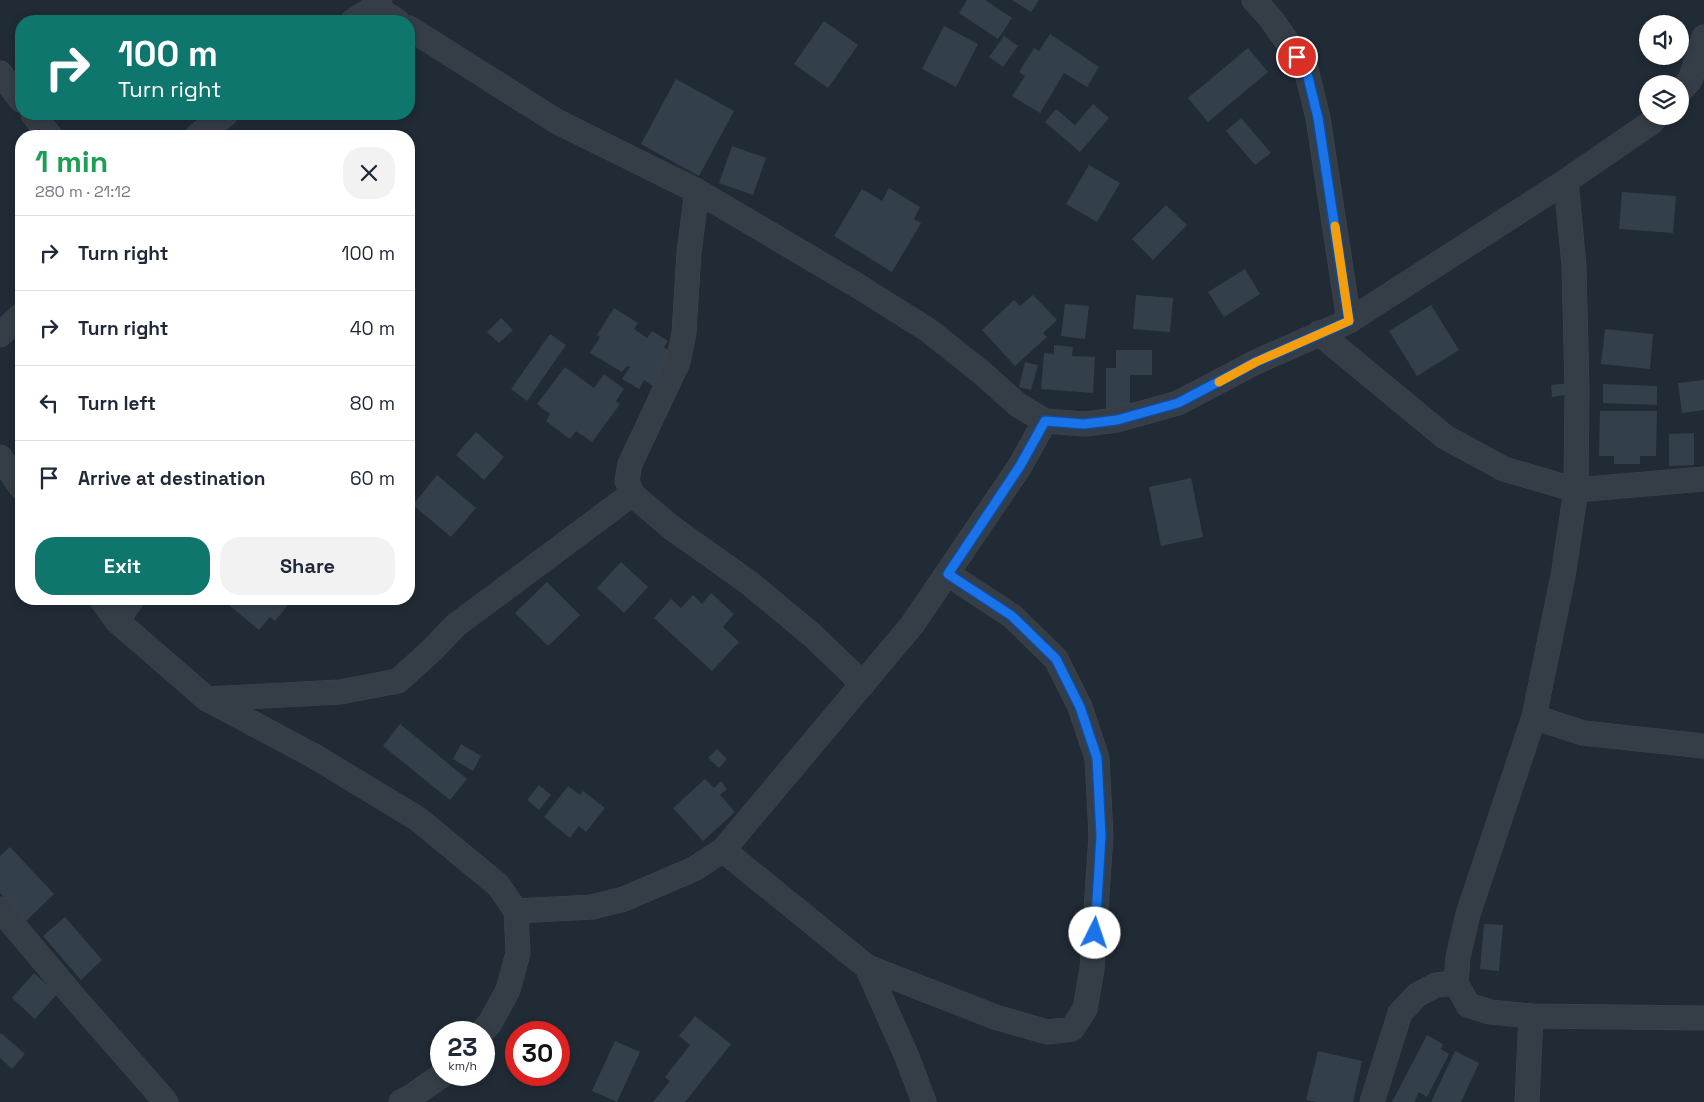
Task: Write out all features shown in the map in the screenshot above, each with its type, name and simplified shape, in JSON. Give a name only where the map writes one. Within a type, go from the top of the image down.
[{"type":"street","points":[[1254,0],[1272,20],[1306,69],[1318,118],[1349,321]]},
{"type":"street","points":[[362,15],[377,3],[390,15]]},
{"type":"street","points":[[415,32],[556,121],[697,191],[858,286],[928,330],[981,372],[1018,405],[1045,421],[1084,424],[1117,420],[1178,403],[1256,362],[1349,321],[1566,181],[1648,125]]},
{"type":"street","points":[[1689,81],[1704,37]]},
{"type":"street","points":[[0,73],[15,92]]},
{"type":"street","points":[[37,120],[45,130]]},
{"type":"street","points":[[206,130],[218,120]]},
{"type":"street","points":[[1566,181],[1574,266],[1576,490],[1563,576],[1534,717],[1468,914],[1458,957],[1456,983],[1468,1005],[1490,1012],[1531,1016],[1704,1018]]},
{"type":"street","points":[[697,191],[689,252],[684,333],[678,362],[630,464],[627,481],[632,494],[672,528],[748,582],[812,635],[864,684]]},
{"type":"street","points":[[0,335],[15,321]]},
{"type":"street","points":[[1319,333],[1445,437],[1504,469],[1576,490],[1704,479]]},
{"type":"street","points":[[516,911],[592,907],[624,898],[694,869],[723,850],[912,625],[1020,466],[1045,421]]},
{"type":"street","points":[[0,457],[15,478]]},
{"type":"street","points":[[207,699],[340,692],[398,681],[456,625],[632,494]]},
{"type":"street","points":[[723,850],[867,966],[995,1017],[1048,1032],[1072,1029],[1085,1009],[1092,968],[1101,836],[1097,758],[1080,707],[1056,659],[1012,616],[948,574]]},
{"type":"street","points":[[105,605],[117,621],[207,699],[314,756],[418,819],[498,885],[516,911],[518,953],[508,990],[491,1021]]},
{"type":"street","points":[[117,621],[128,605]]},
{"type":"street","points":[[1534,717],[1583,733],[1704,746]]},
{"type":"street","points":[[0,909],[166,1102]]},
{"type":"street","points":[[867,966],[924,1102]]},
{"type":"street","points":[[1372,1102],[1400,1013],[1416,995],[1436,985],[1456,983]]},
{"type":"street","points":[[1526,1102],[1531,1016]]},
{"type":"street","points":[[400,1102],[411,1097],[430,1084]]},
{"type":"building","points":[[967,0],[985,0],[1012,18],[998,39],[959,13]]},
{"type":"building","points":[[1012,0],[1039,0],[1031,12]]},
{"type":"building","points":[[824,21],[858,45],[828,88],[794,64]]},
{"type":"building","points":[[944,26],[978,44],[956,87],[922,69]]},
{"type":"building","points":[[1050,34],[1099,67],[1087,87],[1064,73],[1040,113],[1012,96],[1025,76],[1019,72],[1034,48],[1039,51]]},
{"type":"building","points":[[1004,36],[1018,46],[1003,67],[989,57]]},
{"type":"building","points":[[1248,48],[1268,72],[1208,122],[1188,98]]},
{"type":"building","points":[[676,79],[734,111],[699,176],[641,144]]},
{"type":"building","points":[[1093,104],[1109,118],[1080,152],[1045,122],[1056,109],[1075,125]]},
{"type":"building","points":[[1241,118],[1271,153],[1255,165],[1226,131]]},
{"type":"building","points":[[732,146],[766,158],[753,195],[719,183]]},
{"type":"building","points":[[1089,165],[1120,183],[1097,222],[1066,204]]},
{"type":"building","points":[[889,188],[920,207],[914,219],[921,223],[892,272],[834,236],[862,189],[882,201]]},
{"type":"building","points":[[1622,192],[1676,196],[1673,233],[1619,229]]},
{"type":"building","points":[[1166,205],[1187,225],[1153,260],[1132,239]]},
{"type":"building","points":[[1245,269],[1260,294],[1224,317],[1208,292]]},
{"type":"building","points":[[1033,295],[1057,320],[1043,333],[1047,337],[1015,366],[982,330],[1014,300],[1020,306]]},
{"type":"building","points":[[1136,295],[1173,298],[1170,332],[1133,329]]},
{"type":"building","points":[[1065,304],[1089,306],[1085,339],[1061,336]]},
{"type":"building","points":[[1431,305],[1459,350],[1417,376],[1389,331]]},
{"type":"building","points":[[614,308],[638,323],[634,329],[647,338],[652,331],[668,341],[664,347],[674,354],[654,387],[644,380],[639,389],[622,379],[630,367],[627,366],[622,372],[590,353],[600,337],[597,335]]},
{"type":"building","points":[[501,318],[513,330],[499,343],[487,332]]},
{"type":"building","points":[[1605,329],[1653,334],[1650,369],[1601,364]]},
{"type":"building","points":[[550,334],[566,345],[527,401],[511,389]]},
{"type":"building","points":[[1054,345],[1073,347],[1072,356],[1095,357],[1093,393],[1041,389],[1044,353],[1054,354]]},
{"type":"building","points":[[1116,350],[1152,350],[1152,375],[1130,375],[1130,410],[1106,410],[1106,368],[1116,368]]},
{"type":"building","points":[[1025,362],[1038,365],[1031,390],[1019,387]]},
{"type":"building","points":[[565,367],[594,388],[604,374],[624,389],[616,401],[620,404],[592,442],[576,431],[570,439],[546,421],[550,414],[537,404]]},
{"type":"building","points":[[1704,380],[1704,410],[1682,413],[1678,383]]},
{"type":"building","points":[[1570,383],[1571,394],[1552,397],[1551,385]]},
{"type":"building","points":[[1603,384],[1657,386],[1657,405],[1603,403]]},
{"type":"building","points":[[1600,411],[1657,411],[1656,456],[1640,456],[1640,464],[1614,464],[1614,456],[1599,456]]},
{"type":"building","points":[[476,432],[504,457],[484,480],[456,455]]},
{"type":"building","points":[[1694,433],[1694,465],[1669,466],[1669,434]]},
{"type":"building","points":[[437,475],[476,508],[451,537],[415,507],[415,502]]},
{"type":"building","points":[[1191,478],[1203,537],[1161,546],[1149,487]]},
{"type":"building","points":[[621,562],[648,587],[624,613],[597,588]]},
{"type":"building","points":[[547,582],[580,615],[548,646],[515,613]]},
{"type":"building","points":[[711,593],[734,614],[723,627],[739,642],[712,671],[654,618],[671,599],[681,608],[693,595],[702,604]]},
{"type":"building","points":[[288,605],[275,621],[270,617],[259,630],[230,606]]},
{"type":"building","points":[[400,724],[467,779],[450,800],[383,746]]},
{"type":"building","points":[[461,744],[481,756],[473,771],[453,759]]},
{"type":"building","points":[[717,749],[727,759],[719,768],[708,758]]},
{"type":"building","points":[[705,779],[714,788],[721,781],[727,789],[720,795],[735,812],[703,841],[673,808]]},
{"type":"building","points":[[539,785],[551,795],[539,810],[527,800]]},
{"type":"building","points":[[568,786],[580,795],[583,791],[605,808],[586,832],[579,826],[570,838],[544,817]]},
{"type":"building","points":[[10,847],[54,894],[26,921],[0,893],[0,856]]},
{"type":"building","points":[[65,917],[102,960],[81,980],[43,936]]},
{"type":"building","points":[[1484,924],[1503,925],[1499,971],[1480,969]]},
{"type":"building","points":[[34,973],[57,994],[35,1019],[12,998]]},
{"type":"building","points":[[695,1016],[731,1044],[685,1102],[653,1102],[670,1081],[665,1077],[690,1045],[679,1036]]},
{"type":"building","points":[[1,1033],[25,1054],[12,1069],[0,1058]]},
{"type":"building","points":[[1427,1035],[1443,1044],[1441,1049],[1449,1054],[1427,1097],[1419,1092],[1414,1102],[1392,1102]]},
{"type":"building","points":[[615,1041],[640,1052],[617,1102],[592,1091]]},
{"type":"building","points":[[1318,1051],[1362,1061],[1353,1102],[1317,1102],[1306,1100]]},
{"type":"building","points":[[1455,1051],[1479,1063],[1461,1102],[1431,1102]]},
{"type":"slow traffic","points":[[1219,382],[1256,362],[1349,321],[1335,226]]},
{"type":"route","points":[[1095,933],[1101,836],[1097,758],[1080,707],[1056,659],[1012,616],[948,574],[1020,466],[1045,421],[1084,424],[1117,420],[1178,403],[1256,362],[1349,321],[1318,118],[1306,69],[1297,57]]}]
